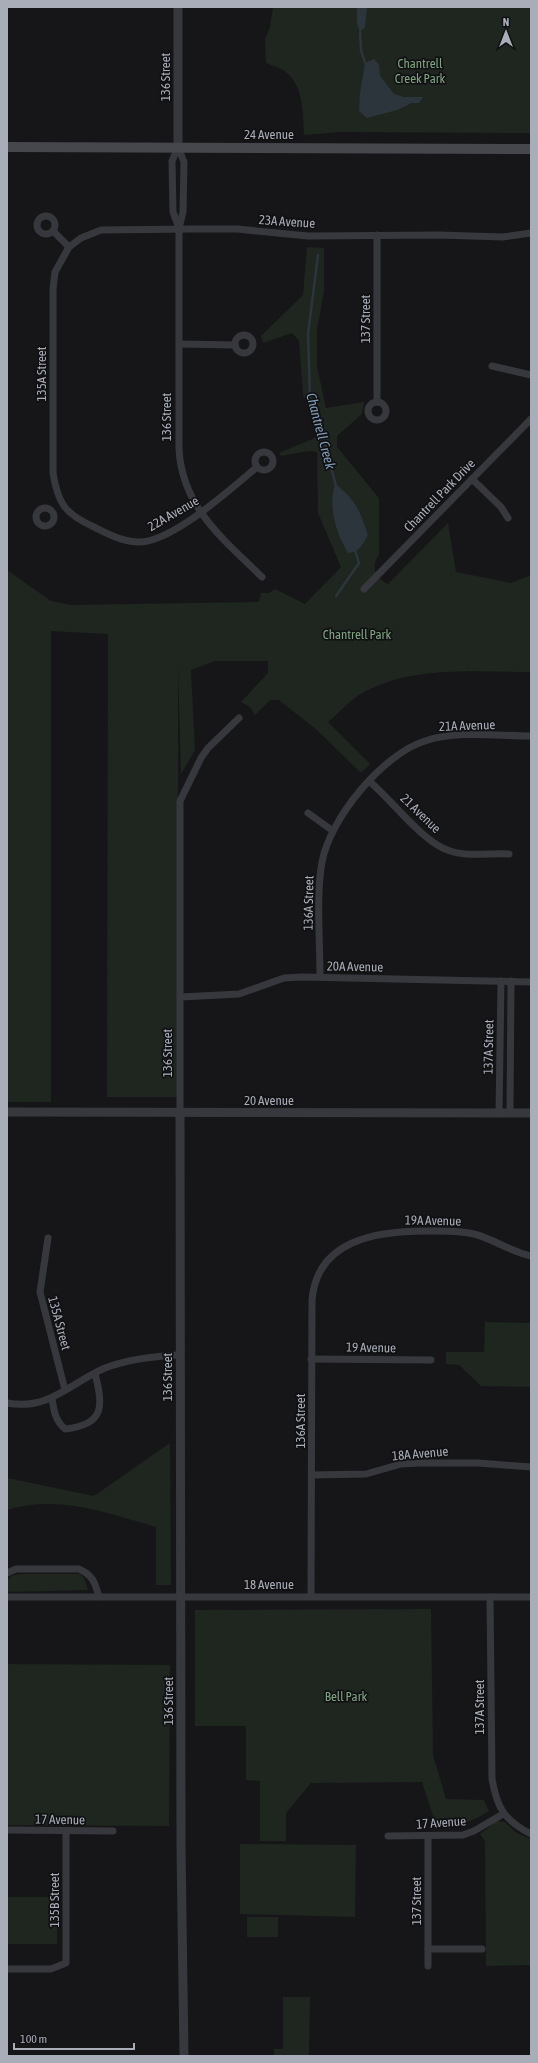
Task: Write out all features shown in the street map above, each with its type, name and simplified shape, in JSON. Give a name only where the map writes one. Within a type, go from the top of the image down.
[{"type":"main road","name":"24 Avenue","points":[[7,147],[531,149]]},
{"type":"street","name":"136 Street","points":[[178,7],[178,147],[184,162],[183,212],[179,228],[179,460],[188,492],[210,525],[262,576]]},
{"type":"street","name":"136 Street","points":[[178,147],[172,161],[173,212],[179,228]]},
{"type":"street","name":"23A Avenue","points":[[69,247],[81,238],[101,230],[179,228],[238,230],[308,236],[440,234],[502,237],[531,233]]},
{"type":"street","points":[[52,231],[69,247]]},
{"type":"street","name":"137 Street","points":[[377,235],[377,402]]},
{"type":"street","name":"135A Street","points":[[61,504],[56,491],[53,473],[53,290],[56,272],[69,247]]},
{"type":"street","points":[[179,344],[235,344]]},
{"type":"street","points":[[492,366],[531,375]]},
{"type":"street","name":"Chantrell Park Drive","points":[[364,589],[531,419]]},
{"type":"street","name":"22A Avenue","points":[[61,504],[77,520],[121,540],[138,542],[157,539],[201,512],[257,467]]},
{"type":"street","points":[[472,479],[500,507],[508,518]]},
{"type":"street","points":[[52,510],[61,504]]},
{"type":"street","name":"136 Street","points":[[184,2056],[180,1355],[180,801],[201,758],[208,748],[239,718]]},
{"type":"street","name":"21A Avenue","points":[[369,781],[392,758],[425,741],[438,738],[466,736],[531,736]]},
{"type":"street","name":"136A Street","points":[[320,977],[320,871],[325,849],[333,831],[369,781]]},
{"type":"street","name":"21 Avenue","points":[[369,781],[426,836],[440,846],[452,852],[509,854]]},
{"type":"street","points":[[308,813],[333,831]]},
{"type":"street","name":"20A Avenue","points":[[181,997],[227,996],[249,991],[284,978],[320,977],[531,982]]},
{"type":"street","name":"137A Street","points":[[499,1113],[501,981]]},
{"type":"street","name":"137A Street","points":[[510,1113],[511,981]]},
{"type":"street","points":[[500,1036],[510,1036]]},
{"type":"street","name":"20 Avenue","points":[[7,1112],[531,1113]]},
{"type":"street","name":"19A Avenue","points":[[335,1253],[354,1242],[387,1233],[451,1231],[477,1234],[531,1256]]},
{"type":"street","name":"135A Street","points":[[48,1238],[40,1292],[65,1390]]},
{"type":"street","name":"136A Street","points":[[311,1596],[311,1359],[313,1289],[320,1269],[335,1253]]},
{"type":"street","points":[[7,1403],[15,1405],[40,1403],[52,1399],[65,1390],[95,1374],[126,1362],[148,1357],[180,1355]]},
{"type":"street","name":"19 Avenue","points":[[311,1359],[431,1360]]},
{"type":"street","points":[[52,1399],[55,1416],[59,1424],[65,1429],[81,1427],[92,1421],[100,1407],[100,1394],[95,1374]]},
{"type":"street","name":"18A Avenue","points":[[312,1475],[366,1474],[401,1464],[420,1463],[478,1463],[531,1467]]},
{"type":"street","points":[[7,1573],[16,1569],[79,1569],[88,1573],[95,1582],[99,1597]]},
{"type":"street","name":"18 Avenue","points":[[7,1597],[531,1597]]},
{"type":"street","name":"137A Street","points":[[490,1597],[492,1779],[495,1799],[502,1814]]},
{"type":"street","points":[[502,1814],[518,1828],[531,1834]]},
{"type":"street","name":"17 Avenue","points":[[388,1836],[428,1836],[469,1833],[502,1814]]},
{"type":"street","name":"17 Avenue","points":[[7,1830],[113,1832]]},
{"type":"street","name":"135B Street","points":[[7,1969],[50,1969],[66,1963],[66,1831]]},
{"type":"street","name":"137 Street","points":[[428,1836],[428,1966]]},
{"type":"street","points":[[428,1949],[482,1949]]},
{"type":"green space","name":"Chantrell Creek Park","points":[[273,7],[530,7],[530,133],[341,132],[304,135],[301,100],[295,83],[283,70],[266,63],[265,39],[270,27]]},
{"type":"green space","name":"Chantrell Park","points":[[307,247],[324,248],[324,291],[317,329],[317,366],[326,408],[364,402],[362,414],[337,436],[337,447],[379,498],[379,555],[376,559],[374,568],[375,572],[380,579],[388,584],[448,523],[456,572],[511,583],[531,575],[531,672],[466,671],[422,674],[400,678],[361,694],[328,722],[370,764],[361,773],[318,731],[279,700],[270,700],[255,715],[250,707],[241,702],[268,673],[268,661],[215,661],[191,670],[195,750],[181,774],[178,666],[178,1097],[107,1097],[108,634],[51,631],[51,1102],[7,1102],[7,570],[51,601],[71,605],[259,602],[261,593],[269,593],[275,589],[305,604],[341,567],[318,513],[317,452],[309,451],[281,456],[279,453],[317,437],[317,431],[303,394],[299,341],[292,333],[263,343],[261,336],[303,295]]},
{"type":"green space","points":[[485,1322],[531,1323],[531,1387],[481,1386],[459,1365],[446,1364],[446,1352],[484,1352]]},
{"type":"green space","points":[[170,1443],[171,1585],[156,1585],[156,1527],[120,1516],[82,1507],[45,1504],[7,1510],[7,1478],[94,1496]]},
{"type":"green space","points":[[19,1574],[80,1574],[84,1578],[88,1590],[7,1592],[7,1581],[11,1576]]},
{"type":"green space","name":"Bell Park","points":[[431,1609],[433,1755],[446,1799],[484,1800],[489,1811],[475,1819],[463,1823],[434,1826],[434,1819],[422,1782],[311,1783],[286,1813],[286,1841],[260,1841],[260,1781],[246,1780],[246,1726],[195,1726],[195,1610]]},
{"type":"green space","points":[[7,1664],[170,1665],[169,1826],[7,1825]]},
{"type":"green space","points":[[497,1821],[505,1822],[515,1832],[531,1839],[531,1965],[486,1966],[485,1841],[480,1834]]},
{"type":"green space","points":[[240,1844],[356,1845],[355,1917],[240,1914]]},
{"type":"green space","points":[[7,1897],[57,1897],[57,1944],[7,1944]]},
{"type":"green space","points":[[247,1917],[278,1917],[278,1937],[247,1937]]},
{"type":"green space","points":[[283,1997],[310,1997],[309,2056],[274,2056],[274,2049],[283,2049]]},
{"type":"shaded area","points":[[357,7],[367,7],[365,27],[360,32],[357,24]]},
{"type":"shaded area","points":[[374,59],[379,65],[380,76],[394,94],[404,97],[423,97],[419,103],[412,103],[397,110],[367,118],[359,111],[360,93],[365,63]]},
{"type":"shaded area","points":[[335,484],[353,501],[368,535],[358,550],[348,553],[334,520],[332,502]]},
{"type":"waterway","name":"Chantrell Creek","points":[[360,32],[361,50],[365,63]]},
{"type":"waterway","name":"Chantrell Creek","points":[[318,255],[308,334],[310,397],[320,425],[336,486]]},
{"type":"waterway","name":"Chantrell Creek","points":[[336,596],[359,563],[355,550]]}]
